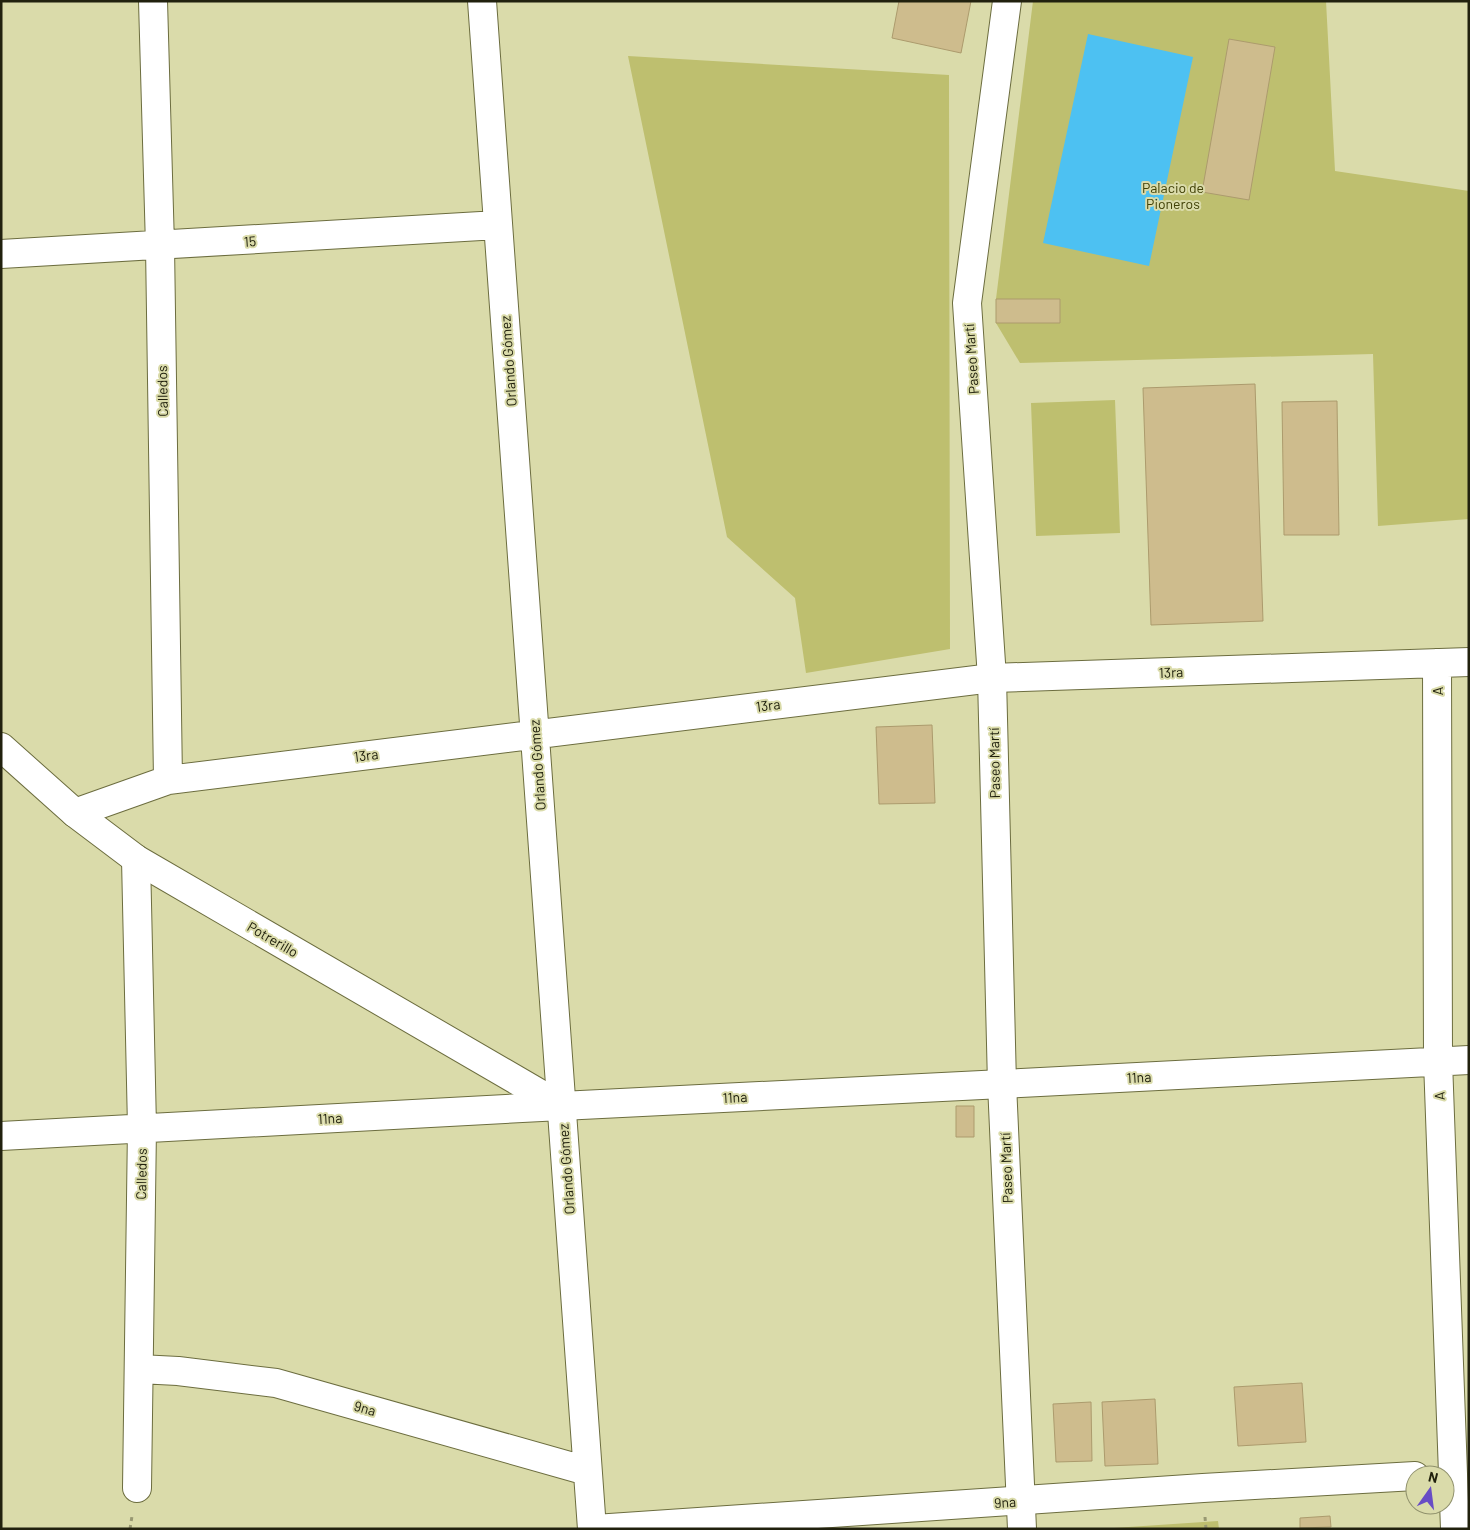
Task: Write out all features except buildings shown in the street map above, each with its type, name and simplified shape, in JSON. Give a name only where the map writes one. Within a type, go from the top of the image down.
[{"type":"street","name":"Calledos","points":[[153,1],[160,246],[168,780]]},
{"type":"street","name":"Orlando Gómez","points":[[482,1],[587,1470],[593,1529]]},
{"type":"street","name":"Paseo Martí","points":[[1007,1],[967,303],[992,678],[1002,1084],[1022,1529]]},
{"type":"street","name":"15","points":[[1,254],[498,225]]},
{"type":"street","name":"13ra","points":[[76,813],[168,780],[992,678],[1469,662]]},
{"type":"street","name":"A","points":[[1437,663],[1438,1062],[1454,1465]]},
{"type":"street","name":"Potrerillo","points":[[1,747],[76,813],[136,859],[561,1106]]},
{"type":"street","name":"Calledos","points":[[136,859],[142,1127],[137,1488]]},
{"type":"street","name":"11na","points":[[1,1136],[142,1127],[1469,1060]]},
{"type":"street","name":"9na","points":[[139,1369],[178,1371],[276,1383],[587,1470]]},
{"type":"street","name":"9na","points":[[593,1529],[1203,1488],[1405,1477]]},
{"type":"street","name":"A","points":[[1455,1515],[1455,1529]]},
{"type":"path","points":[[130,1529],[132,1517]]},
{"type":"green space","name":"Palacio de Pioneros","points":[[1033,1],[1326,1],[1335,171],[1469,191],[1469,519],[1378,526],[1373,354],[1020,363],[996,323],[996,299]]},
{"type":"green space","points":[[628,56],[949,75],[950,649],[806,673],[795,598],[727,537]]},
{"type":"green space","points":[[1115,400],[1120,533],[1036,536],[1031,403]]},
{"type":"green space","points":[[1218,1521],[1219,1529],[1099,1529]]},
{"type":"water","points":[[1088,34],[1193,57],[1149,266],[1043,243]]}]
